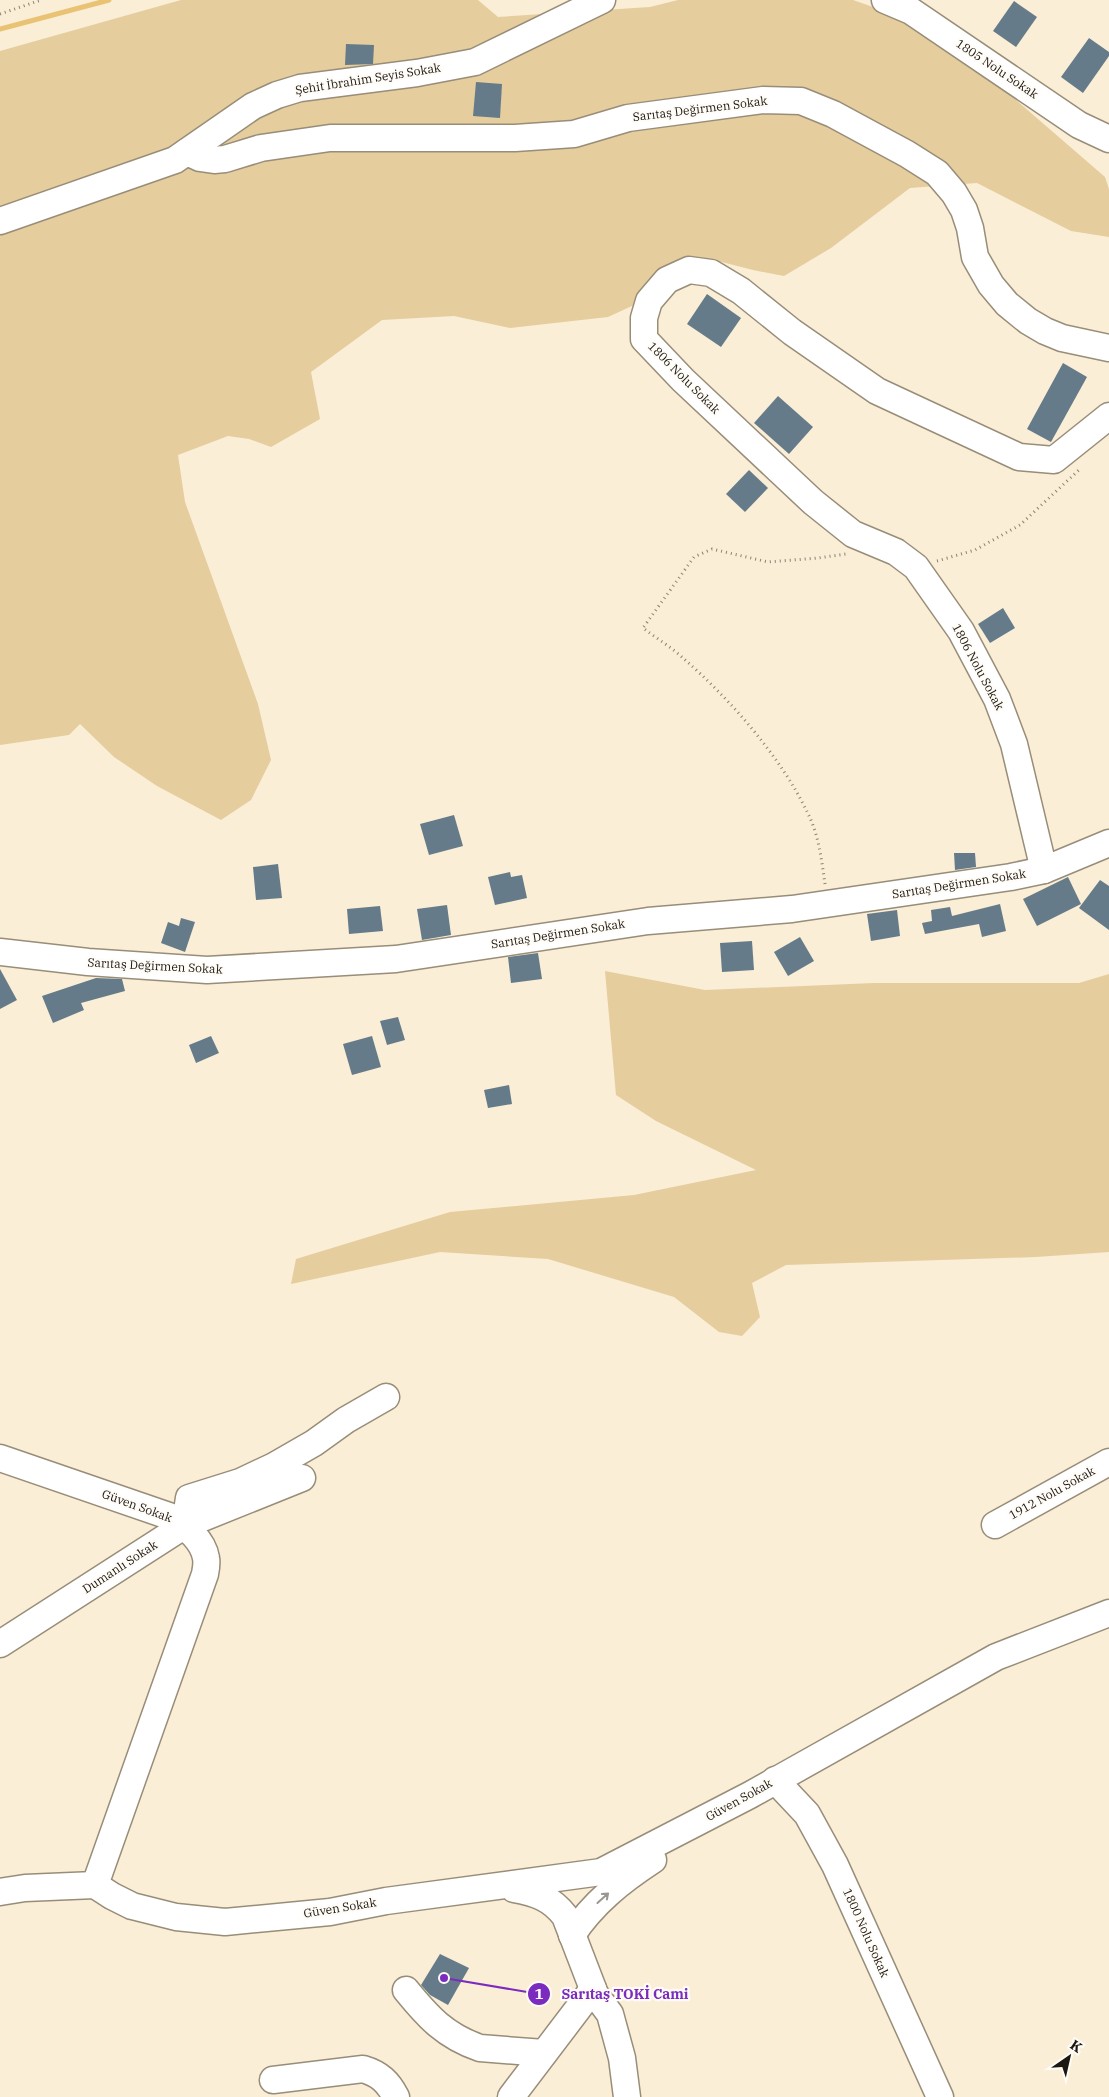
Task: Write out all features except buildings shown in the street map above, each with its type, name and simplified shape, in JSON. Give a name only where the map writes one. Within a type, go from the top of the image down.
[{"type":"street","name":"Şehit İbrahim Seyis Sokak","points":[[0,221],[175,160],[253,106],[277,95],[300,88],[417,73],[475,62],[602,0]]},
{"type":"street","name":"1805 Nolu Sokak","points":[[885,0],[911,11],[1079,125],[1109,139]]},
{"type":"street","name":"Sarıtaş Değirmen Sokak","points":[[187,152],[200,158],[214,160],[224,159],[261,148],[330,138],[515,138],[574,134],[628,118],[763,100],[801,101],[833,114],[907,154],[936,173],[954,193],[964,210],[970,228],[975,257],[991,285],[1008,304],[1028,321],[1062,338],[1109,348]]},
{"type":"street","name":"1806 Nolu Sokak","points":[[1044,870],[1014,744],[997,699],[961,632],[916,567],[896,552],[853,534],[813,502],[683,380],[644,339],[644,318],[649,301],[668,280],[689,270],[711,273],[740,291],[792,332],[877,391],[1019,457],[1054,460],[1109,416]]},
{"type":"street","name":"Sarıtaş Değirmen Sokak","points":[[0,952],[88,962],[226,970],[396,959],[648,921],[792,909],[1011,877],[1044,870],[1109,844]]},
{"type":"street","points":[[185,1525],[189,1498],[240,1482],[274,1466],[314,1443],[346,1420],[386,1398]]},
{"type":"street","name":"Güven Sokak","points":[[0,1458],[169,1516],[185,1525],[199,1542],[206,1557],[205,1574],[95,1885],[132,1906],[176,1917],[225,1922],[330,1912],[386,1901],[601,1872],[655,1842],[687,1829],[996,1657],[1109,1613]]},
{"type":"street","name":"1912 Nolu Sokak","points":[[995,1525],[1109,1462]]},
{"type":"street","name":"Dumanlı Sokak","points":[[0,1644],[185,1525],[302,1478]]},
{"type":"street","name":"1800 Nolu Sokak","points":[[775,1780],[807,1814],[835,1865],[940,2097]]},
{"type":"street","points":[[572,1935],[584,1916],[601,1899],[631,1875],[675,1846],[687,1829]]},
{"type":"street","points":[[0,1892],[25,1888],[95,1885]]},
{"type":"street","points":[[500,1886],[529,1891],[546,1898],[556,1905],[565,1916],[593,1989],[610,2014],[622,2058],[627,2097]]},
{"type":"street","points":[[511,2097],[593,1989]]},
{"type":"street","points":[[406,1990],[425,2014],[450,2035],[470,2045],[480,2048],[544,2053]]},
{"type":"street","points":[[273,2080],[363,2069],[374,2072],[382,2078],[396,2097]]},
{"type":"path","points":[[0,14],[41,0]]},
{"type":"path","points":[[916,567],[975,550],[1020,525],[1084,465]]},
{"type":"path","points":[[829,903],[821,858],[811,819],[791,782],[748,725],[722,697],[682,657],[643,628],[694,557],[712,549],[768,562],[847,554]]},
{"type":"shaded area","points":[[181,0],[478,0],[498,17],[650,7],[678,0],[853,0],[933,28],[1105,177],[1109,189],[1109,237],[1071,231],[977,183],[910,188],[831,248],[784,276],[714,260],[658,294],[608,317],[510,328],[454,316],[382,320],[311,372],[320,419],[271,447],[249,439],[228,436],[178,455],[185,502],[258,704],[271,760],[251,800],[221,820],[157,786],[114,757],[80,724],[69,735],[0,745],[0,51]]},
{"type":"shaded area","points":[[605,971],[705,990],[874,983],[1079,983],[1109,974],[1109,1252],[1036,1257],[786,1265],[752,1283],[760,1317],[742,1336],[719,1332],[674,1297],[548,1259],[440,1252],[291,1284],[296,1259],[450,1212],[634,1195],[756,1170],[656,1121],[616,1095]]},
{"type":"waterway","points":[[0,29],[109,0]]},
{"type":"place","name":"Sarıtaş TOKİ Cami","points":[[444,1978]]}]
